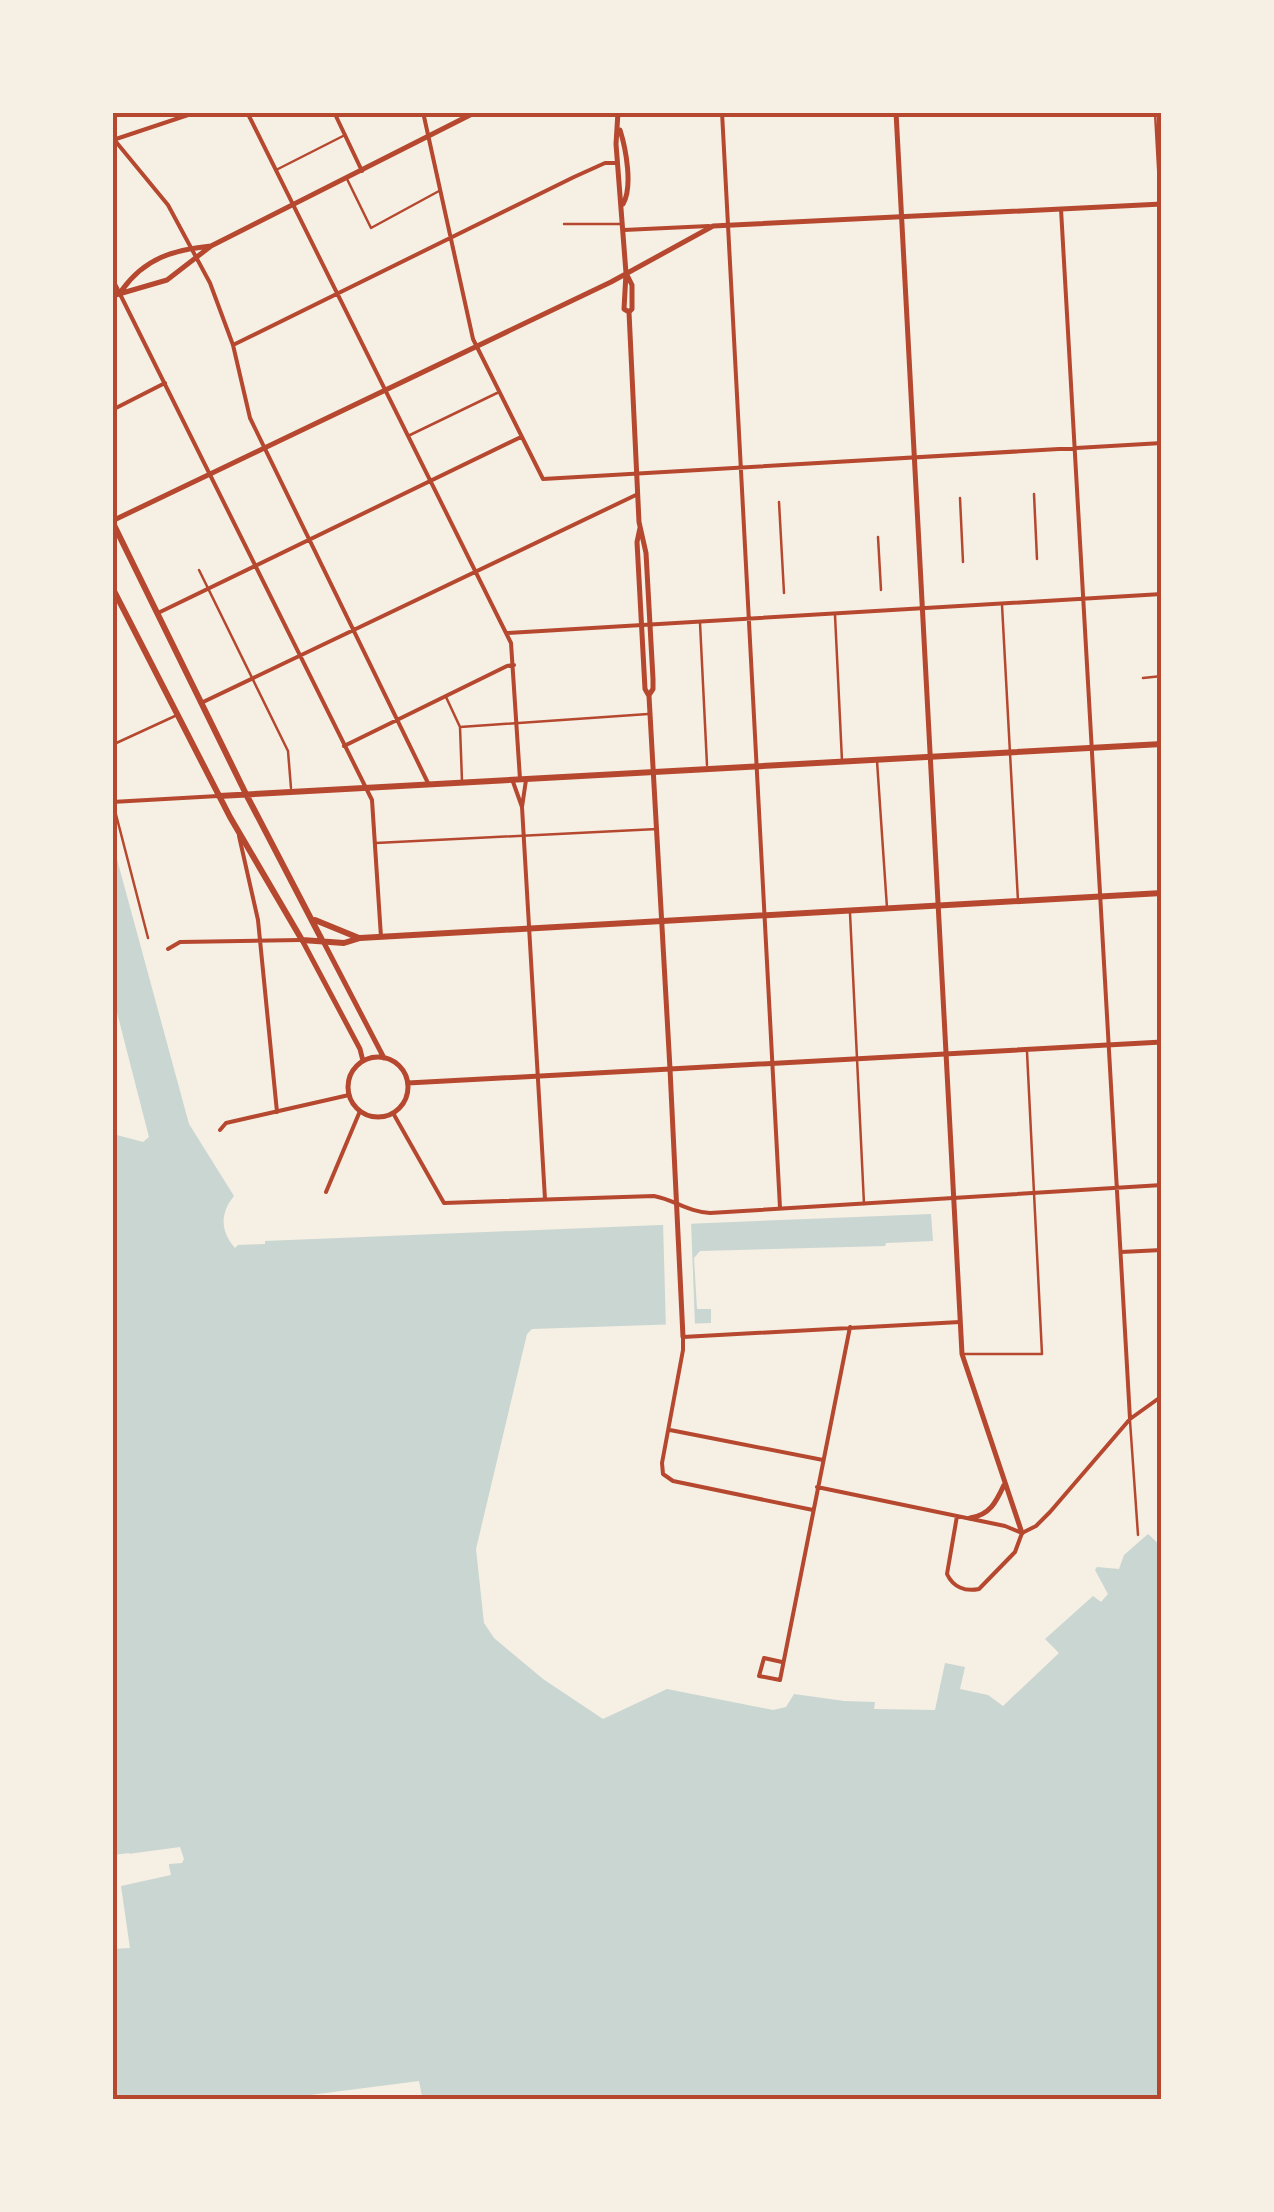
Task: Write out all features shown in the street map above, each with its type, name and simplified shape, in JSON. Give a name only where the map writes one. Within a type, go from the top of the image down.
[{"type":"main road","points":[[112,296],[166,280],[211,246],[476,112]]},
{"type":"main road","points":[[618,112],[617,163],[626,274],[624,309],[628,312],[636,474],[650,624],[653,689],[649,696]]},
{"type":"main road","points":[[896,112],[962,1354],[1022,1533]]},
{"type":"main road","points":[[619,127],[626,161],[627,198],[623,204]]},
{"type":"main road","points":[[384,1058],[364,1062],[351,1075],[349,1095],[360,1111],[376,1117],[393,1113],[404,1102],[408,1083],[400,1067],[384,1058],[246,794],[112,521],[626,274],[714,226],[1161,204]]},
{"type":"main road","points":[[120,292],[130,278],[155,258],[211,246]]},
{"type":"main road","points":[[640,528],[637,542],[654,772],[682,1333]]},
{"type":"main road","points":[[112,587],[238,832],[302,940],[364,1062]]},
{"type":"main road","points":[[219,796],[1162,744]]},
{"type":"main road","points":[[302,940],[344,942],[360,938],[1162,894]]},
{"type":"main road","points":[[308,913],[322,925],[360,938]]},
{"type":"main road","points":[[408,1083],[1162,1042]]},
{"type":"main road","points":[[970,1518],[989,1511],[1005,1482]]},
{"type":"street","points":[[197,112],[113,139],[156,188],[197,258],[234,345],[250,418],[428,783]]},
{"type":"street","points":[[247,112],[507,633],[514,666],[545,1199]]},
{"type":"street","points":[[334,112],[362,171]]},
{"type":"street","points":[[423,112],[476,347],[543,479],[1162,443]]},
{"type":"street","points":[[722,112],[780,1208]]},
{"type":"street","points":[[1154,112],[1162,240]]},
{"type":"street","points":[[275,170],[345,135]]},
{"type":"street","points":[[234,345],[574,176],[617,163]]},
{"type":"street","points":[[347,179],[370,228],[440,191]]},
{"type":"street","points":[[1061,210],[1138,1535]]},
{"type":"street","points":[[564,224],[714,226]]},
{"type":"street","points":[[112,278],[372,800],[380,937]]},
{"type":"street","points":[[112,410],[165,384]]},
{"type":"street","points":[[408,436],[499,392]]},
{"type":"street","points":[[158,613],[522,436]]},
{"type":"street","points":[[201,703],[638,494]]},
{"type":"street","points":[[1034,494],[1037,559]]},
{"type":"street","points":[[960,498],[963,562]]},
{"type":"street","points":[[779,502],[784,593]]},
{"type":"street","points":[[878,536],[881,590]]},
{"type":"street","points":[[199,570],[288,751],[291,790]]},
{"type":"street","points":[[507,633],[1162,594]]},
{"type":"street","points":[[1002,603],[1018,902]]},
{"type":"street","points":[[834,613],[842,762]]},
{"type":"street","points":[[700,622],[708,769]]},
{"type":"street","points":[[344,746],[514,666]]},
{"type":"street","points":[[1143,678],[1162,676]]},
{"type":"street","points":[[445,696],[460,727],[462,782]]},
{"type":"street","points":[[460,727],[650,714]]},
{"type":"street","points":[[112,745],[177,715]]},
{"type":"street","points":[[876,760],[887,909]]},
{"type":"street","points":[[519,779],[522,806]]},
{"type":"street","points":[[148,938],[112,802],[219,796]]},
{"type":"street","points":[[374,844],[657,829]]},
{"type":"street","points":[[238,832],[256,906],[277,1112]]},
{"type":"street","points":[[850,912],[864,1204]]},
{"type":"street","points":[[168,949],[180,942],[302,940]]},
{"type":"street","points":[[962,1354],[1042,1354],[1027,1051]]},
{"type":"street","points":[[220,1130],[226,1123],[349,1095]]},
{"type":"street","points":[[326,1192],[360,1111]]},
{"type":"street","points":[[393,1113],[444,1203],[654,1196],[698,1212],[1162,1185]]},
{"type":"street","points":[[1119,1252],[1162,1250]]},
{"type":"street","points":[[813,1510],[674,1481],[663,1474],[683,1350],[682,1333],[960,1322]]},
{"type":"street","points":[[782,1662],[764,1658],[760,1676],[780,1680],[850,1327]]},
{"type":"street","points":[[818,1487],[970,1518],[1022,1533],[1050,1512],[1130,1419],[1162,1396]]},
{"type":"street","points":[[668,1430],[823,1460]]},
{"type":"street","points":[[957,1516],[946,1569],[949,1579],[963,1589],[982,1588],[1015,1552],[1022,1533]]},
{"type":"shaded area","points":[[112,841],[189,1124],[234,1196],[224,1222],[235,1248],[265,1241],[931,1214],[933,1241],[700,1251],[694,1258],[697,1309],[711,1309],[711,1323],[532,1329],[527,1334],[476,1549],[484,1623],[494,1638],[543,1679],[603,1719],[667,1689],[773,1710],[786,1707],[794,1694],[875,1702],[874,1709],[935,1710],[945,1663],[965,1667],[960,1689],[988,1695],[1003,1706],[1059,1653],[1045,1639],[1093,1596],[1101,1602],[1108,1594],[1097,1567],[1119,1569],[1124,1555],[1148,1534],[1162,1547],[1161,2099],[113,2099],[113,1949],[130,1948],[121,1886],[171,1875],[169,1866],[133,1871],[129,1853],[113,1855],[113,1134],[143,1142],[149,1137],[113,997]]},
{"type":"pier","points":[[691,1221],[695,1325],[666,1330],[663,1222]]},
{"type":"pier","points":[[180,1847],[184,1859],[182,1863],[169,1864],[169,1874],[119,1885],[138,1876],[165,1872],[131,1876],[125,1858],[114,1860],[113,1856]]},
{"type":"pier","points":[[419,2081],[422,2096],[279,2099]]}]
